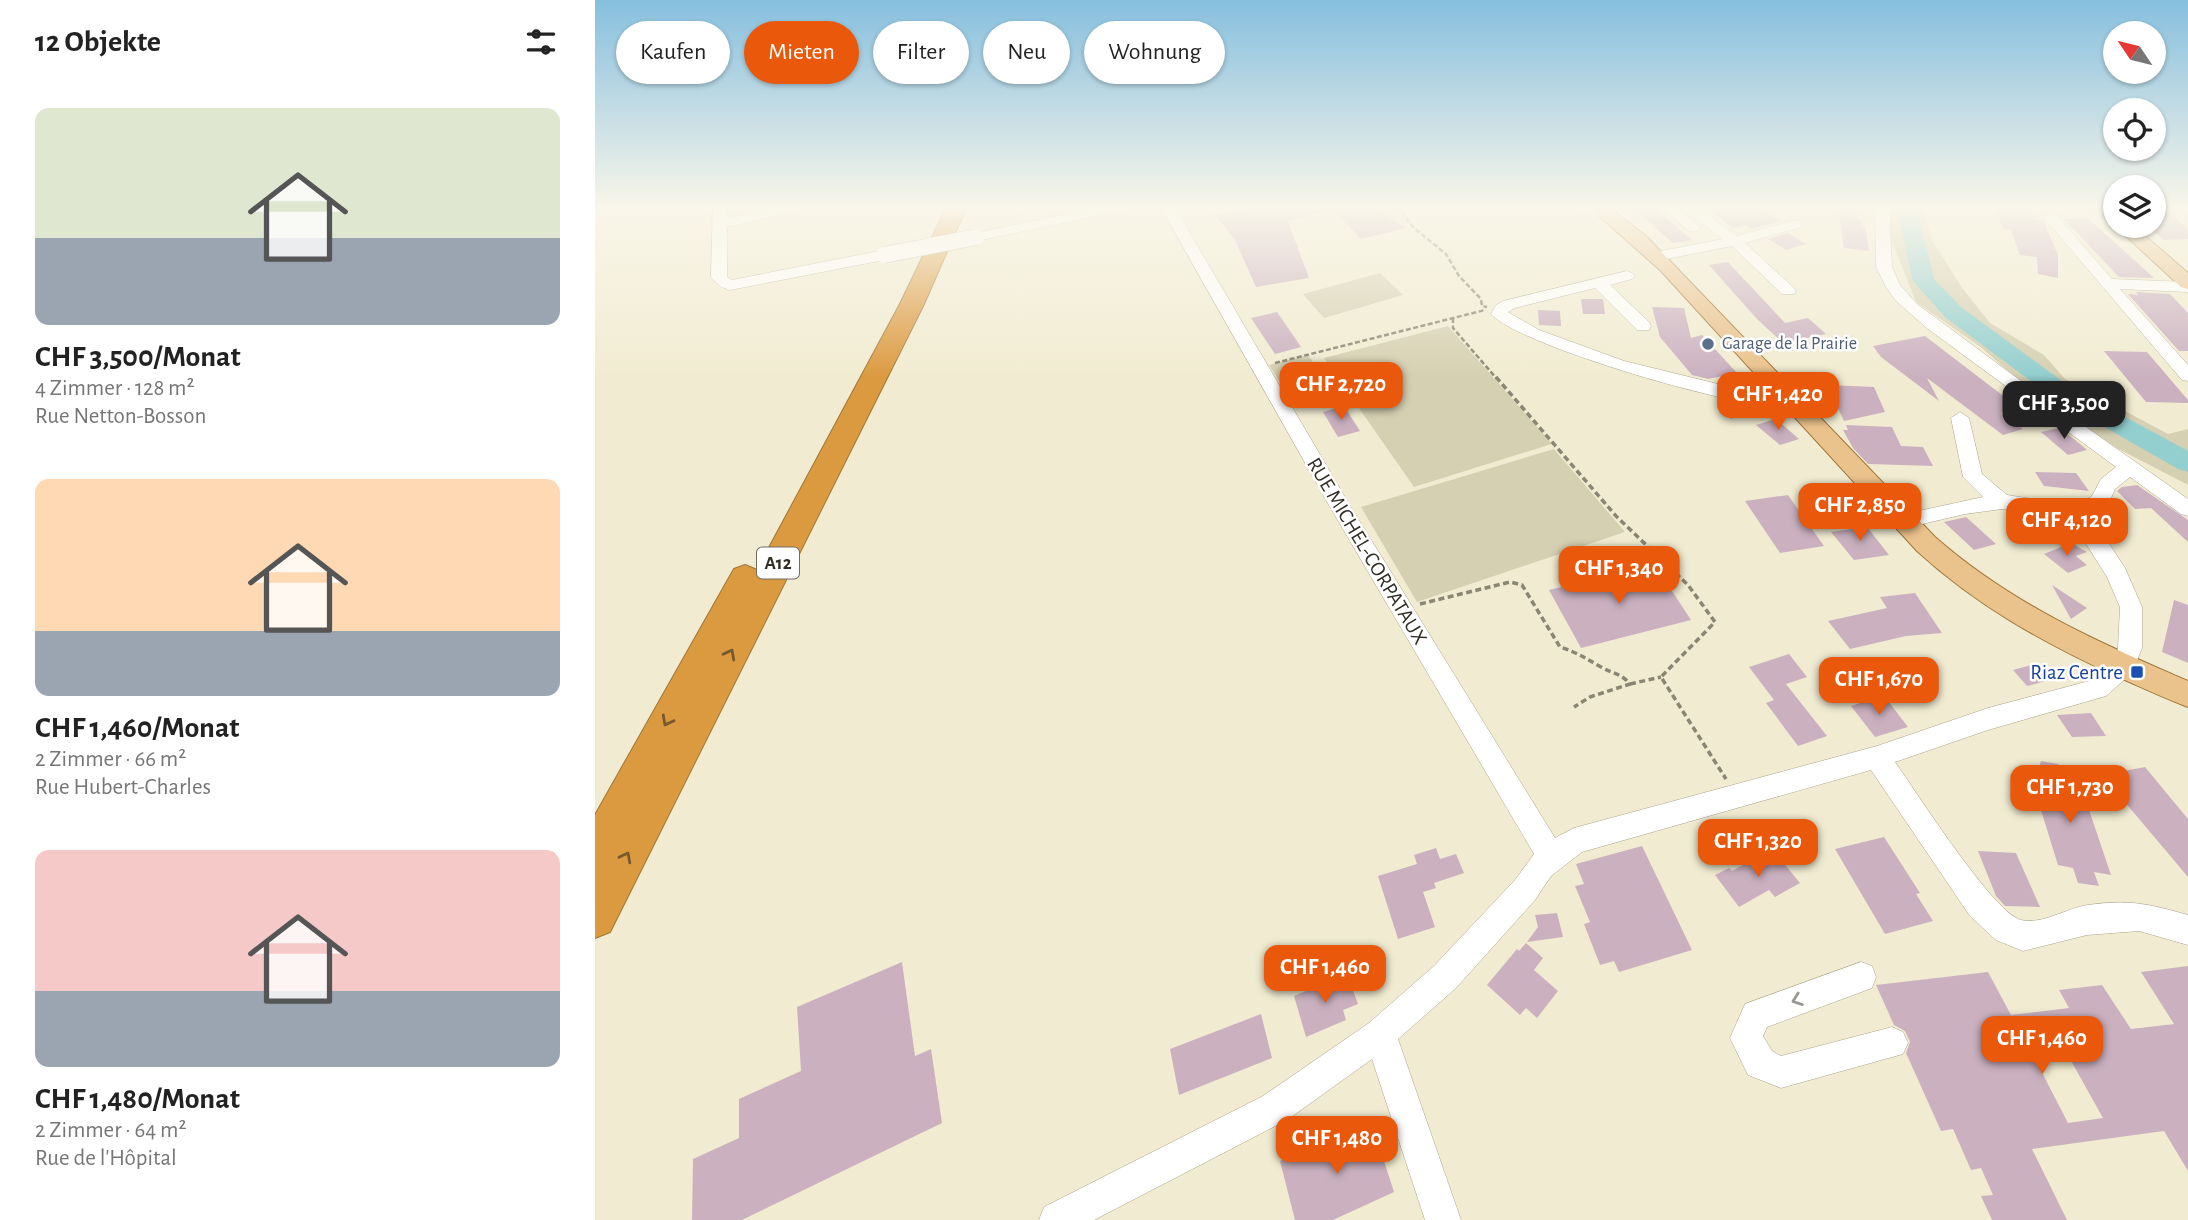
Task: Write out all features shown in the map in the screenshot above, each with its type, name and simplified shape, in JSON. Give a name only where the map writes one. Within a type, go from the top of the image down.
[{"type":"highway","name":"A12","points":[[595,854],[886,316],[912,263]]},
{"type":"highway","name":"A12","points":[[595,918],[931,263]]},
{"type":"main road","points":[[1663,263],[1949,566],[1992,599],[2049,632],[2188,694]]},
{"type":"main road","points":[[2165,263],[2187,283]]},
{"type":"street","points":[[719,263],[719,277],[730,285],[843,263]]},
{"type":"street","name":"RUE MICHEL-CORPATAUX","points":[[1200,263],[1401,609],[1551,857]]},
{"type":"street","points":[[1758,263],[1788,291]]},
{"type":"street","points":[[1884,263],[1887,275],[1900,295],[1930,321],[2049,413],[2188,509]]},
{"type":"street","points":[[2089,263],[2188,376]]},
{"type":"street","points":[[1627,276],[1505,306],[1499,314],[1503,319],[1534,334],[1618,365],[1771,403],[1794,403]]},
{"type":"street","points":[[1599,283],[1643,326]]},
{"type":"street","points":[[2107,284],[2187,283]]},
{"type":"street","points":[[1960,418],[1973,477],[2002,502]]},
{"type":"street","points":[[1905,522],[1967,506],[2002,502],[2030,504],[2079,514],[2101,500],[2103,489],[2114,477],[2131,468]]},
{"type":"street","points":[[1057,1220],[1275,1108],[1380,1034],[1445,977],[1525,890],[1551,857],[1574,841],[1877,757],[1988,719],[2097,689],[2124,666],[2130,648],[2131,607],[2117,575],[2090,536],[2079,514]]},
{"type":"street","points":[[1877,757],[1980,906],[2006,930],[2022,936],[2034,935],[2087,920],[2139,916],[2188,930]]},
{"type":"street","points":[[1861,977],[1756,1015],[1747,1038],[1760,1063],[1780,1072],[1892,1043]]},
{"type":"street","points":[[1380,1034],[1443,1220]]},
{"type":"path","points":[[1260,367],[1492,309],[1482,306],[1481,299],[1459,276],[1452,263]]},
{"type":"path","points":[[1453,318],[1453,328],[1538,428],[1616,516],[1688,585],[1715,622],[1661,677],[1590,697],[1574,707]]},
{"type":"path","points":[[1401,609],[1517,583],[1531,596],[1560,647],[1584,655],[1602,668],[1623,674],[1630,684]]},
{"type":"path","points":[[1661,677],[1737,797]]},
{"type":"shaded area","points":[[1901,263],[1946,263],[1990,323],[2044,355],[2065,379],[2168,434],[2188,429],[2188,485],[2063,420],[1982,348],[1916,302]]},
{"type":"shaded area","points":[[1380,273],[1403,295],[1324,318],[1303,294]]},
{"type":"shaded area","points":[[1448,326],[1552,444],[1414,487],[1324,358]]},
{"type":"shaded area","points":[[1308,355],[1331,389],[1290,399],[1269,365]]},
{"type":"shaded area","points":[[1554,449],[1625,532],[1417,602],[1361,507]]},
{"type":"building","points":[[1245,263],[1303,263],[1309,278],[1256,287]]},
{"type":"building","points":[[1729,263],[1785,323],[1808,318],[1826,334],[1783,343],[1758,320],[1709,265]]},
{"type":"building","points":[[2037,263],[2058,263],[2058,278],[2038,274]]},
{"type":"building","points":[[2106,263],[2137,263],[2154,278],[2119,277]]},
{"type":"building","points":[[2136,292],[2170,294],[2188,313],[2188,351],[2179,351],[2128,294],[2138,295]]},
{"type":"building","points":[[1581,299],[1603,299],[1605,314],[1583,314]]},
{"type":"building","points":[[1652,307],[1684,308],[1691,338],[1702,335],[1737,373],[1708,379],[1692,375],[1660,337]]},
{"type":"building","points":[[1538,310],[1560,311],[1561,326],[1539,325]]},
{"type":"building","points":[[1277,312],[1301,347],[1275,354],[1251,318]]},
{"type":"building","points":[[1925,336],[2019,408],[2001,413],[2023,429],[2003,435],[1927,378],[1939,401],[1881,357],[1873,346]]},
{"type":"building","points":[[2104,351],[2147,352],[2188,403],[2146,402]]},
{"type":"building","points":[[1827,385],[1874,387],[1885,412],[1844,421]]},
{"type":"building","points":[[1732,402],[1748,413],[1731,419],[1717,407]]},
{"type":"building","points":[[1344,406],[1360,431],[1338,437],[1323,412]]},
{"type":"building","points":[[1776,419],[1799,439],[1780,445],[1756,425]]},
{"type":"building","points":[[1846,425],[1892,427],[1901,446],[1923,447],[1933,466],[1868,464],[1853,448],[1843,430],[1848,430]]},
{"type":"building","points":[[2059,428],[2087,450],[2068,455],[2041,432]]},
{"type":"building","points":[[2035,472],[2076,473],[2089,491],[2044,486]]},
{"type":"building","points":[[2137,485],[2188,520],[2188,542],[2151,508],[2135,509],[2117,491],[2122,487]]},
{"type":"building","points":[[1788,495],[1824,546],[1780,553],[1745,501]]},
{"type":"building","points":[[2010,513],[2047,519],[2054,531],[2020,530]]},
{"type":"building","points":[[1966,517],[1996,544],[1974,550],[1944,522]]},
{"type":"building","points":[[1867,527],[1889,555],[1854,560],[1831,532]]},
{"type":"building","points":[[2071,543],[2087,552],[2076,556],[2087,565],[2068,573],[2044,554]]},
{"type":"building","points":[[1655,565],[1691,620],[1581,648],[1549,590]]},
{"type":"building","points":[[2052,585],[2087,608],[2071,619]]},
{"type":"building","points":[[1915,593],[1942,633],[1906,636],[1850,649],[1828,621],[1887,608],[1880,597]]},
{"type":"building","points":[[2174,600],[2188,605],[2188,663],[2162,652]]},
{"type":"building","points":[[1789,654],[1807,677],[1786,684],[1827,736],[1798,746],[1766,703],[1774,700],[1749,667]]},
{"type":"building","points":[[2035,664],[2050,680],[2027,686],[2013,670]]},
{"type":"building","points":[[1879,697],[1883,703],[1888,701],[1908,727],[1875,737],[1851,706]]},
{"type":"building","points":[[2091,713],[2106,736],[2072,737],[2057,715]]},
{"type":"building","points":[[2041,761],[2058,764],[2071,777],[2079,800],[2086,801],[2111,875],[2094,872],[2099,886],[2078,883],[2073,868],[2058,865],[2036,794],[2042,795],[2036,776]]},
{"type":"building","points":[[2145,767],[2188,819],[2188,877],[2102,775]]},
{"type":"building","points":[[1884,837],[1920,893],[1916,894],[1933,921],[1885,934],[1835,849]]},
{"type":"building","points":[[1642,846],[1692,950],[1619,972],[1614,961],[1600,965],[1584,924],[1590,922],[1575,886],[1584,884],[1576,864]]},
{"type":"building","points":[[1436,848],[1440,859],[1456,854],[1464,873],[1434,883],[1436,888],[1423,892],[1435,927],[1398,939],[1378,876],[1417,864],[1414,855]]},
{"type":"building","points":[[1772,849],[1800,883],[1775,897],[1769,890],[1739,907],[1715,875],[1729,868],[1732,871]]},
{"type":"building","points":[[1978,851],[2016,853],[2040,907],[2005,906],[1996,896]]},
{"type":"building","points":[[1557,913],[1563,937],[1527,942],[1538,927],[1535,915]]},
{"type":"building","points":[[1526,943],[1543,958],[1534,970],[1558,991],[1537,1018],[1526,1008],[1520,1015],[1487,985],[1517,949],[1519,951]]},
{"type":"building","points":[[902,962],[915,1056],[931,1049],[942,1123],[742,1220],[692,1220],[693,1159],[739,1138],[739,1099],[801,1071],[797,1007]]},
{"type":"building","points":[[2188,966],[2188,1171],[2164,1131],[2032,1149],[2067,1220],[1992,1220],[1981,1196],[1993,1195],[1981,1168],[1971,1170],[1953,1129],[1941,1131],[1906,1053],[1910,1042],[1905,1031],[1894,1025],[1876,985],[1988,972],[2011,1015],[2069,1008],[2059,990],[2102,985],[2131,1029],[2174,1024],[2141,972]],"holes":[[[2065,1050],[2103,1118],[2068,1123],[2033,1055]]]},
{"type":"building","points":[[1347,974],[1358,1004],[1343,1010],[1346,1020],[1306,1037],[1294,996]]},
{"type":"building","points":[[1261,1014],[1272,1058],[1179,1095],[1170,1049]]},
{"type":"building","points":[[1371,1121],[1394,1192],[1333,1220],[1295,1220],[1280,1161]]},
{"type":"waterway","points":[[1920,263],[1924,281],[1953,312],[2061,392],[2188,463]]},
{"type":"place","name":"Garage de la Prairie","points":[[1708,344]]},
{"type":"place","name":"Riaz Centre","points":[[2137,672]]}]
